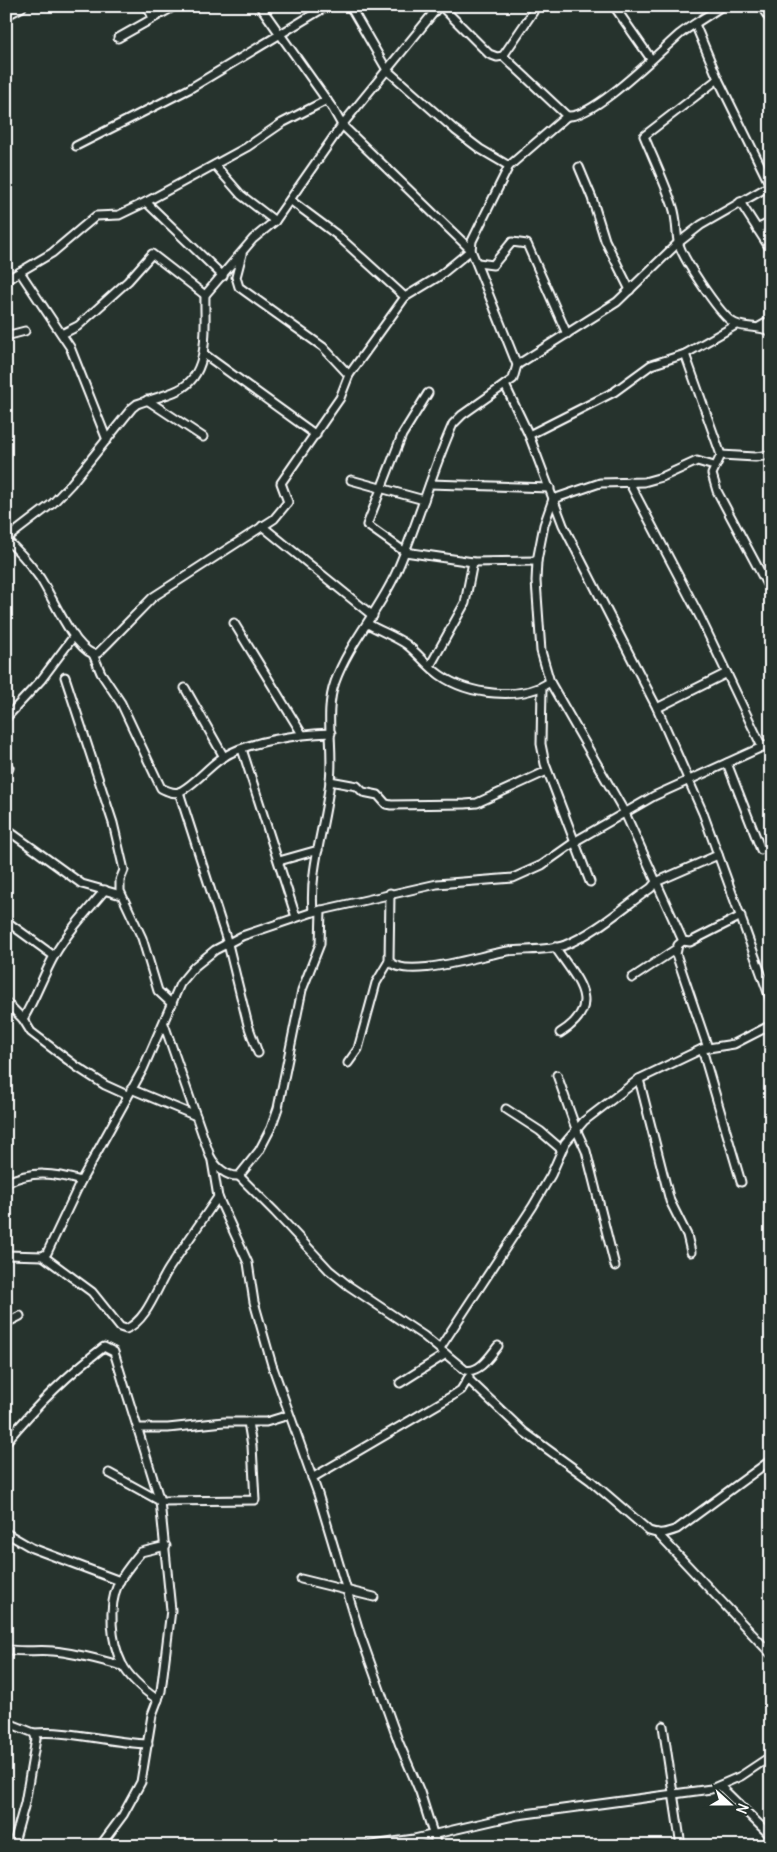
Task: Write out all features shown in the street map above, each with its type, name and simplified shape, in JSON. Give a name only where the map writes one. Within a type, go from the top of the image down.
[{"type":"main road","points":[[6,14],[21,6]]},
{"type":"street","points":[[147,6],[153,18]]},
{"type":"street","points":[[118,38],[175,6]]},
{"type":"street","points":[[260,6],[327,100],[342,125],[471,250],[478,263],[517,365],[513,380],[462,415],[453,424],[404,552],[373,616],[356,641],[335,683],[330,699],[330,782],[318,850],[312,900],[313,912]]},
{"type":"street","points":[[76,146],[189,89],[327,6]]},
{"type":"street","points":[[350,6],[387,70],[455,130],[480,149],[509,166]]},
{"type":"street","points":[[534,6],[533,12],[503,56],[497,57],[489,54],[440,6],[342,125],[275,221],[244,249],[205,295],[204,354],[197,371],[188,383],[179,390],[147,400],[132,408],[53,503],[6,540],[28,561],[74,636],[86,651],[92,654],[98,653],[153,597],[274,519],[286,505],[288,498],[281,490],[280,483],[340,398],[349,375],[405,297],[438,277],[471,250],[476,232],[509,166],[567,116]]},
{"type":"street","points":[[614,6],[651,60]]},
{"type":"street","points":[[761,6],[771,21]]},
{"type":"street","points":[[503,56],[567,116],[576,117],[589,111],[717,8]]},
{"type":"street","points":[[517,365],[617,302],[678,242],[701,225],[771,185],[718,79],[695,24]]},
{"type":"street","points":[[718,79],[644,136],[674,208],[678,226],[678,242],[712,298],[736,325]]},
{"type":"street","points":[[6,280],[52,253],[96,216],[119,215],[146,202],[247,147],[282,123],[327,100]]},
{"type":"street","points":[[215,165],[241,195],[275,221]]},
{"type":"street","points":[[579,167],[606,240],[630,290]]},
{"type":"street","points":[[290,200],[337,235],[405,297]]},
{"type":"street","points":[[146,202],[223,276]]},
{"type":"street","points":[[740,202],[771,250]]},
{"type":"street","points":[[757,229],[771,222]]},
{"type":"street","points":[[478,263],[493,265],[512,242],[527,244],[567,334]]},
{"type":"street","points":[[244,249],[236,277],[239,287],[323,347],[349,375]]},
{"type":"street","points":[[62,334],[78,326],[128,281],[152,254],[205,295]]},
{"type":"street","points":[[20,272],[70,347],[107,440]]},
{"type":"street","points":[[759,327],[771,320]]},
{"type":"street","points":[[529,435],[614,392],[651,366],[685,354],[736,325],[759,327],[771,332]]},
{"type":"street","points":[[6,336],[25,331]]},
{"type":"street","points":[[204,354],[316,434]]},
{"type":"street","points":[[685,354],[721,455]]},
{"type":"street","points":[[505,385],[529,435],[563,525],[657,708],[689,781],[741,916],[771,1001]]},
{"type":"street","points":[[428,393],[402,435],[367,525],[404,552],[473,562],[537,561]]},
{"type":"street","points":[[147,400],[203,437]]},
{"type":"street","points":[[721,455],[755,457],[771,455]]},
{"type":"street","points":[[721,455],[714,466],[712,474],[717,491],[771,592]]},
{"type":"street","points":[[553,499],[600,483],[644,482],[662,477],[697,461],[714,466]]},
{"type":"street","points":[[351,480],[424,500]]},
{"type":"street","points":[[629,482],[727,673],[762,747]]},
{"type":"street","points":[[430,484],[550,488]]},
{"type":"street","points":[[553,499],[544,525],[537,561],[536,581],[541,651],[550,682],[625,813],[654,873],[656,882],[683,941]]},
{"type":"street","points":[[262,526],[373,616]]},
{"type":"street","points":[[430,666],[465,603],[473,562]]},
{"type":"street","points":[[234,623],[302,734]]},
{"type":"street","points":[[368,624],[406,644],[440,675],[462,686],[482,691],[510,693],[542,687],[550,682]]},
{"type":"street","points":[[6,718],[40,680],[74,636]]},
{"type":"street","points":[[92,654],[101,673],[121,703],[161,788],[170,792],[179,792],[224,756],[242,749],[302,734],[331,733]]},
{"type":"street","points":[[657,708],[727,673]]},
{"type":"street","points":[[65,677],[113,823],[124,870],[120,880],[121,895],[142,938],[158,991],[172,1004]]},
{"type":"street","points":[[542,687],[541,744],[547,770],[590,882]]},
{"type":"street","points":[[185,688],[224,756]]},
{"type":"street","points":[[43,1256],[47,1253],[81,1181],[143,1069],[180,984],[194,967],[215,950],[242,936],[296,917],[390,893],[437,884],[514,878],[542,866],[576,842],[654,796],[771,743]]},
{"type":"street","points":[[242,749],[296,917]]},
{"type":"street","points":[[727,763],[761,850]]},
{"type":"street","points":[[6,765],[9,768],[6,774]]},
{"type":"street","points":[[330,782],[357,786],[363,792],[378,796],[386,804],[391,805],[465,804],[477,803],[547,770]]},
{"type":"street","points":[[179,792],[228,944],[248,1026],[258,1054]]},
{"type":"street","points":[[6,829],[82,884],[121,895]]},
{"type":"street","points":[[279,862],[318,850]]},
{"type":"street","points":[[389,960],[395,966],[418,968],[444,966],[507,951],[556,947],[577,940],[651,888],[656,882],[718,855]]},
{"type":"street","points":[[23,1019],[38,993],[54,956],[78,922],[105,890]]},
{"type":"street","points":[[348,1063],[358,1049],[376,983],[389,960],[390,893]]},
{"type":"street","points":[[239,1176],[265,1139],[282,1098],[287,1058],[302,990],[320,944],[321,910]]},
{"type":"street","points":[[632,978],[676,949],[683,941],[690,942],[741,916]]},
{"type":"street","points":[[6,921],[54,956]]},
{"type":"street","points":[[556,947],[581,987],[585,1002],[584,1009],[574,1025],[560,1034]]},
{"type":"street","points":[[676,949],[741,1182]]},
{"type":"street","points":[[6,1002],[23,1019],[31,1032],[105,1086],[129,1092],[196,1116]]},
{"type":"street","points":[[164,1024],[212,1161],[218,1197],[245,1254],[254,1302],[289,1415],[312,1478],[348,1590],[362,1640],[399,1743],[420,1792],[437,1846]]},
{"type":"street","points":[[440,1348],[541,1193],[562,1149],[576,1129],[639,1079],[705,1049],[734,1044],[770,1028]]},
{"type":"street","points":[[557,1075],[586,1151],[615,1266]]},
{"type":"street","points":[[639,1079],[670,1201],[687,1235],[691,1252]]},
{"type":"street","points":[[506,1109],[540,1131],[562,1149]]},
{"type":"street","points":[[212,1161],[222,1170],[233,1176],[239,1176],[276,1212],[329,1270],[349,1286],[440,1348],[465,1370],[524,1432],[606,1492],[648,1531],[657,1534],[677,1529],[771,1460]]},
{"type":"street","points":[[6,1183],[31,1173],[41,1173],[81,1181]]},
{"type":"street","points":[[6,1255],[43,1256],[92,1292],[120,1327],[126,1329],[132,1327],[144,1313],[168,1270],[218,1197]]},
{"type":"street","points":[[6,1324],[20,1316]]},
{"type":"street","points":[[6,1442],[68,1376],[104,1346],[114,1352],[160,1501],[172,1610],[166,1663],[158,1700],[152,1714],[142,1782],[123,1815],[100,1846]]},
{"type":"street","points":[[312,1478],[367,1445],[416,1419],[461,1390],[469,1375],[478,1369],[498,1346]]},
{"type":"street","points":[[400,1384],[446,1354]]},
{"type":"street","points":[[138,1428],[168,1428],[224,1422],[266,1422],[289,1415]]},
{"type":"street","points":[[109,1472],[160,1501],[255,1500],[252,1446],[248,1422]]},
{"type":"street","points":[[6,1533],[32,1548],[120,1582]]},
{"type":"street","points":[[657,1534],[771,1654]]},
{"type":"street","points":[[158,1700],[145,1690],[123,1666],[118,1653],[112,1614],[113,1600],[120,1582],[140,1552],[166,1546]]},
{"type":"street","points":[[301,1579],[374,1597]]},
{"type":"street","points":[[6,1649],[18,1652],[31,1649],[69,1652],[123,1666]]},
{"type":"street","points":[[6,1722],[34,1733],[57,1731],[116,1742],[148,1744]]},
{"type":"street","points":[[663,1726],[680,1846]]},
{"type":"street","points":[[13,1846],[25,1804],[36,1739],[34,1733]]},
{"type":"street","points":[[328,1846],[366,1846],[434,1836],[509,1817],[720,1786],[741,1776],[771,1756]]},
{"type":"street","points":[[720,1786],[771,1836]]}]
